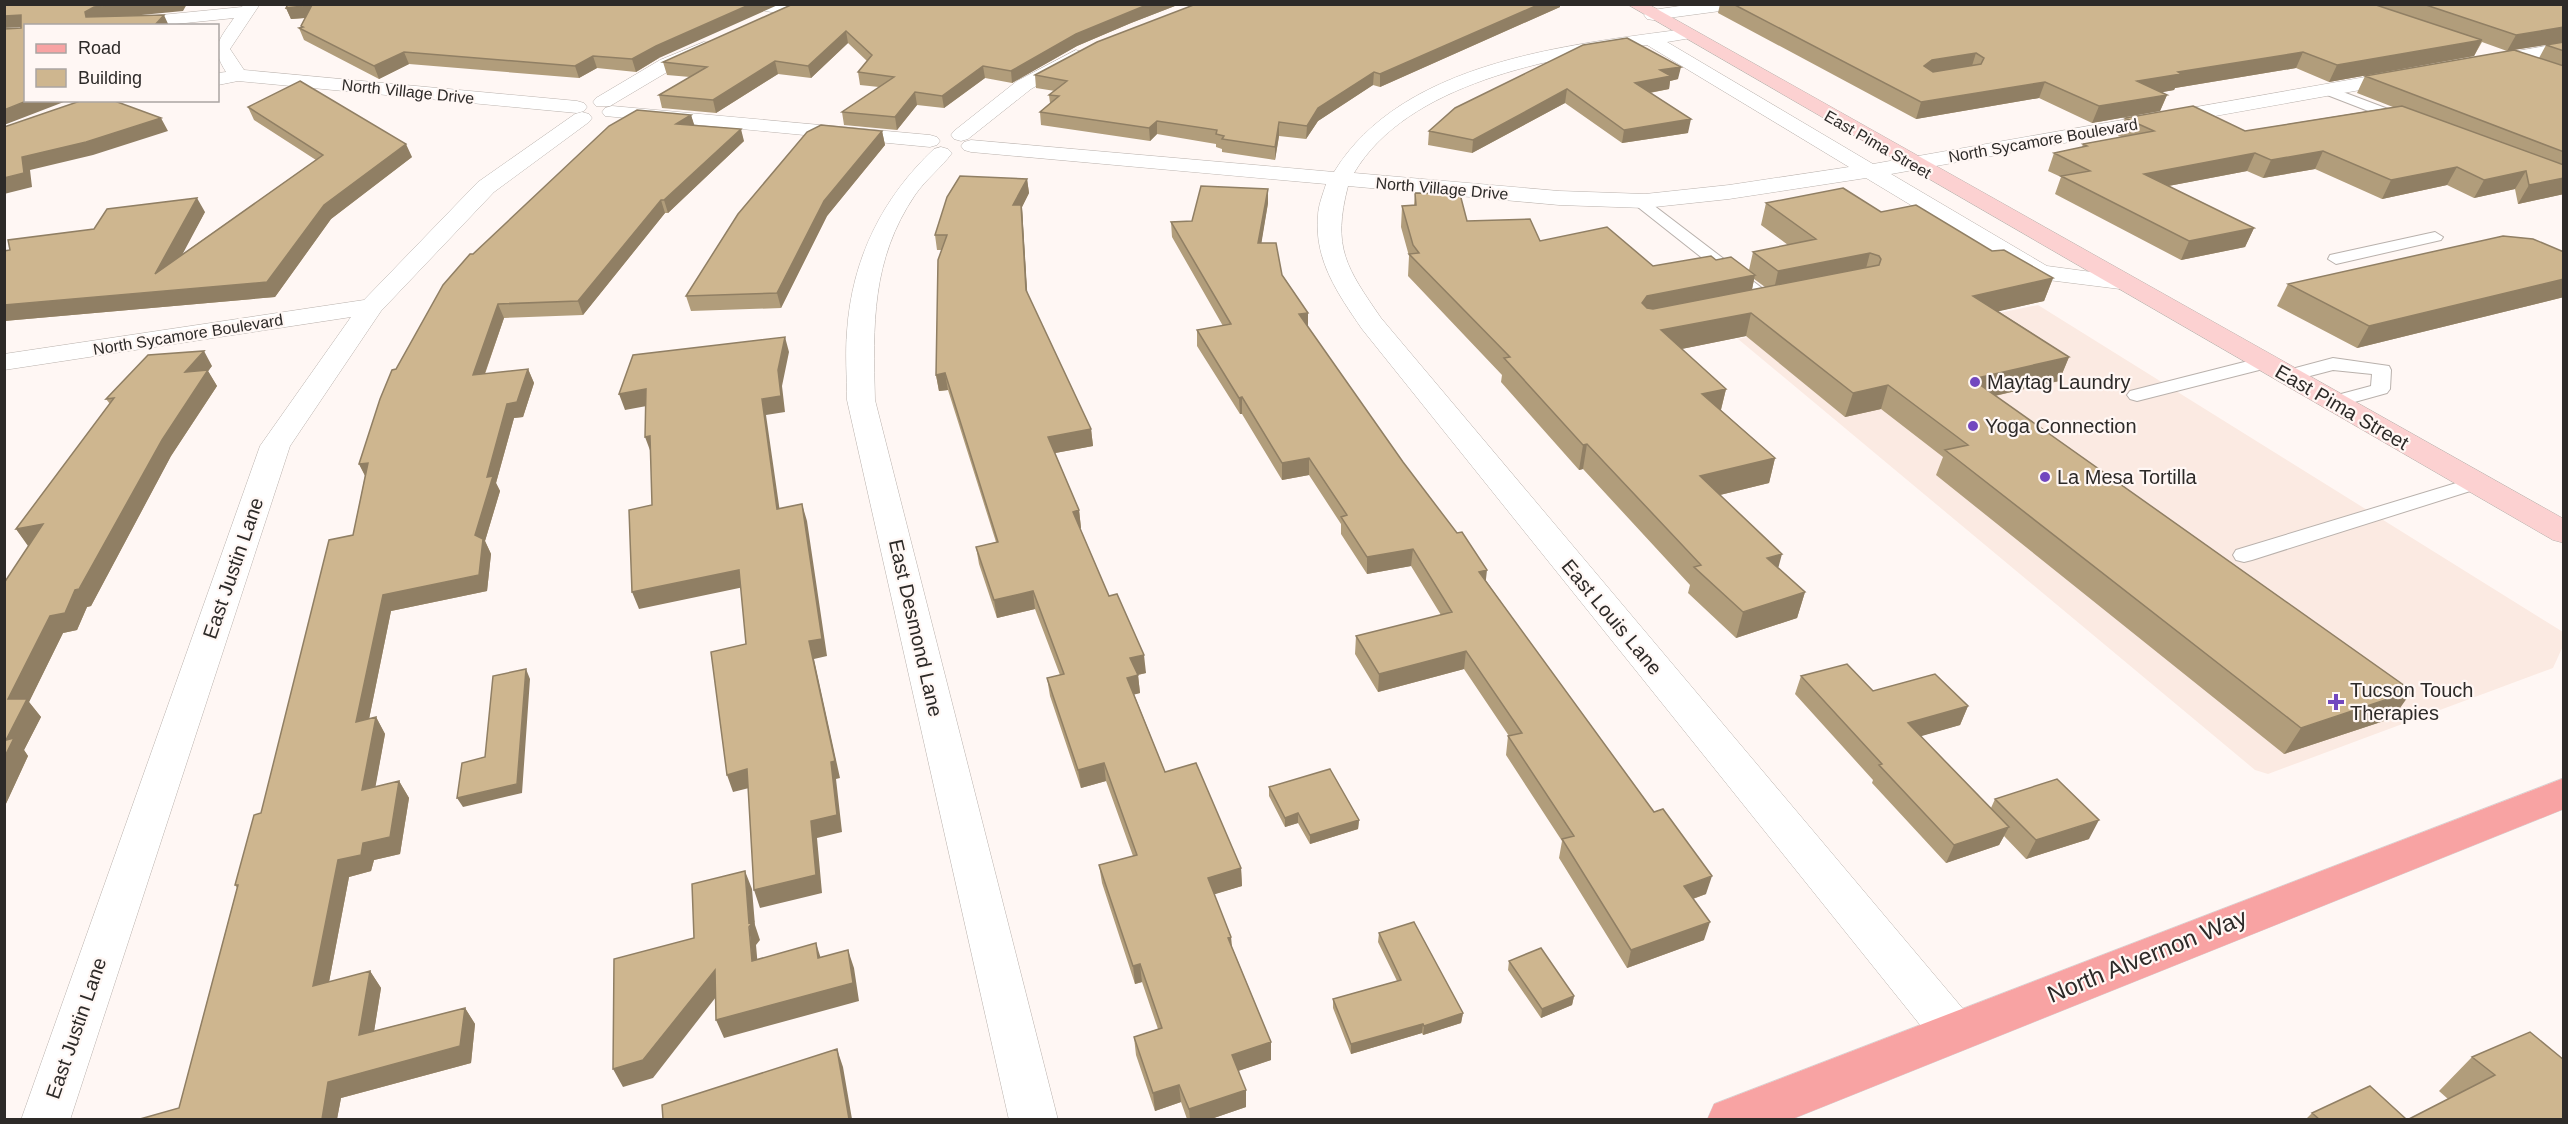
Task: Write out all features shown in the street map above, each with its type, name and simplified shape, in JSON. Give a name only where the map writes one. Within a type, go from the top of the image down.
[{"type":"main road","name":"North Alvernon Way","points":[[1731,1119],[2564,793]]},
{"type":"street","points":[[756,4],[794,7]]},
{"type":"street","points":[[1337,178],[1367,138],[1424,100],[1502,68],[1569,51],[1646,20],[1689,7],[1735,4]]},
{"type":"street","points":[[757,23],[794,7]]},
{"type":"street","points":[[117,24],[250,8]]},
{"type":"street","points":[[238,75],[221,49],[250,8]]},
{"type":"street","name":"East Pima Street","points":[[1646,20],[1685,34],[2564,533]]},
{"type":"street","name":"East Pima Street","points":[[1646,20],[2009,262],[2041,273],[2120,282]]},
{"type":"street","name":"East Justin Lane","points":[[45,1119],[275,446],[372,306],[486,187],[593,110],[668,64],[717,41]]},
{"type":"street","name":"East Desmond Lane","points":[[1034,1119],[861,400],[860,333],[863,294],[871,260],[902,194],[951,144],[1024,85],[1091,48]]},
{"type":"street","points":[[2473,48],[2544,72]]},
{"type":"street","points":[[2461,66],[2564,48]]},
{"type":"street","name":"North Sycamore Boulevard","points":[[1912,164],[2427,72]]},
{"type":"street","name":"North Village Drive","points":[[219,79],[238,75],[951,144],[1559,198],[1639,201],[1729,192],[1912,164]]},
{"type":"street","name":"East Louis Lane","points":[[1337,178],[1329,217],[1331,254],[1371,323],[1953,1031]]},
{"type":"street","name":"North Sycamore Boulevard","points":[[4,362],[372,306]]},
{"type":"lane","points":[[2327,90],[2424,128]]},
{"type":"lane","points":[[1639,201],[1768,302]]},
{"type":"lane","points":[[2336,259],[2435,237]]},
{"type":"lane","points":[[1747,306],[1790,298]]},
{"type":"lane","points":[[2137,395],[2264,363]]},
{"type":"lane","points":[[2287,376],[2333,364],[2382,370],[2380,389],[2334,402]]},
{"type":"lane","points":[[2244,555],[2476,483]]},
{"type":"shaded area","points":[[1928,301],[1960,321],[2038,305],[2563,632],[2563,646],[2553,668],[2268,774],[2255,770],[1738,339]]},
{"type":"building","points":[[4,4],[122,4],[94,7],[85,12],[86,17],[164,15],[156,24],[24,24],[24,102],[4,110],[4,29],[21,28],[21,15],[4,16]]},
{"type":"building","points":[[288,4],[751,4],[632,59],[593,56],[575,66],[404,52],[374,66],[299,28],[303,27],[301,26],[312,5],[286,8]]},
{"type":"building","points":[[793,4],[1149,4],[1076,34],[1011,71],[983,66],[942,96],[915,92],[895,117],[842,112],[894,77],[858,72],[872,55],[846,31],[808,66],[775,61],[713,100],[659,95],[707,67],[663,62]]},
{"type":"building","points":[[1196,4],[1540,4],[1380,74],[1374,72],[1318,108],[1307,126],[1279,122],[1275,147],[1222,139],[1224,136],[1216,134],[1217,130],[1157,121],[1149,128],[1040,112],[1059,96],[1049,95],[1067,81],[1035,75],[1097,42]]},
{"type":"building","points":[[1733,4],[2373,4],[2482,40],[2337,65],[2303,52],[2178,72],[2181,74],[2137,81],[2167,95],[2099,106],[2045,82],[1921,102]],"holes":[[[1976,53],[1984,58],[1981,64],[1933,72],[1924,66],[1932,60]]]},
{"type":"building","points":[[2423,4],[2564,4],[2564,27],[2516,35]]},
{"type":"building","points":[[1627,38],[1681,67],[1660,70],[1671,76],[1635,83],[1691,119],[1624,130],[1567,89],[1473,140],[1429,131],[1455,108],[1583,45]]},
{"type":"building","points":[[2564,42],[2564,51],[2546,45]]},
{"type":"building","points":[[2514,50],[2564,66],[2564,152],[2365,76]]},
{"type":"building","points":[[300,81],[406,144],[324,205],[267,282],[4,305],[4,251],[10,250],[8,240],[94,229],[107,209],[197,198],[155,274],[323,155],[248,107]]},
{"type":"building","points":[[77,102],[117,102],[161,118],[86,142],[22,157],[24,173],[4,178],[4,127]]},
{"type":"building","points":[[2193,106],[2245,131],[2402,106],[2564,165],[2564,178],[2529,185],[2526,171],[2484,180],[2457,167],[2391,180],[2323,151],[2271,160],[2255,153],[2144,174],[2254,228],[2189,241],[2061,176],[2090,171],[2054,153],[2087,146],[2083,144],[2154,131],[2125,118]]},
{"type":"building","points":[[637,110],[691,115],[676,124],[741,129],[664,200],[661,200],[578,301],[498,304],[473,375],[528,369],[517,402],[507,404],[487,477],[493,476],[475,535],[483,539],[479,575],[383,595],[356,722],[376,717],[362,790],[399,781],[390,837],[363,843],[361,855],[338,860],[313,986],[370,971],[359,1035],[465,1008],[460,1046],[328,1082],[322,1119],[140,1119],[179,1108],[238,885],[235,885],[254,815],[261,813],[329,540],[353,535],[368,463],[359,464],[392,370],[396,369],[443,285],[470,254],[473,254],[609,126]]},
{"type":"building","points":[[821,125],[882,131],[824,201],[777,293],[686,296],[738,214],[807,132]]},
{"type":"building","points":[[960,176],[1027,179],[1013,205],[1021,205],[1026,290],[1091,429],[1048,437],[1079,510],[1073,512],[1109,596],[1117,594],[1144,655],[1130,658],[1138,675],[1127,678],[1165,772],[1196,763],[1241,868],[1208,878],[1231,937],[1228,938],[1271,1042],[1232,1055],[1246,1090],[1189,1109],[1179,1085],[1153,1093],[1134,1037],[1162,1028],[1140,964],[1133,966],[1099,865],[1137,855],[1104,763],[1078,770],[1047,678],[1064,674],[1033,591],[994,600],[976,547],[998,542],[945,373],[936,375],[938,260],[947,235],[935,235],[947,197]]},
{"type":"building","points":[[1201,186],[1268,189],[1258,243],[1276,243],[1282,275],[1308,313],[1299,314],[1403,462],[1457,533],[1462,532],[1487,570],[1479,572],[1654,812],[1663,809],[1712,876],[1684,886],[1710,922],[1631,950],[1562,839],[1574,836],[1508,736],[1522,733],[1466,651],[1379,674],[1356,636],[1452,612],[1413,549],[1367,557],[1341,517],[1347,515],[1309,458],[1282,463],[1242,397],[1239,398],[1197,330],[1231,324],[1171,222],[1192,221]]},
{"type":"building","points":[[1843,188],[1881,212],[1916,205],[1992,251],[2004,250],[2053,278],[1973,296],[2069,357],[1972,379],[2412,691],[2301,728],[1945,450],[1968,445],[1888,385],[1853,393],[1751,313],[1661,330],[1726,389],[1702,394],[1775,458],[1700,476],[1782,554],[1767,558],[1805,592],[1743,612],[1694,567],[1701,565],[1587,444],[1583,445],[1504,358],[1510,357],[1409,254],[1419,253],[1413,245],[1402,206],[1416,205],[1415,193],[1460,194],[1467,221],[1530,219],[1540,241],[1607,227],[1653,266],[1711,256],[1716,260],[1731,257],[1755,275],[1647,296],[1642,303],[1647,308],[1653,309],[1879,265],[1881,259],[1879,256],[1870,253],[1778,271],[1753,252],[1816,239],[1766,203]]},
{"type":"building","points":[[2503,236],[2533,239],[2564,252],[2564,279],[2369,326],[2288,284]]},
{"type":"building","points":[[785,337],[778,370],[781,396],[762,399],[777,509],[802,504],[822,639],[809,641],[835,761],[831,762],[837,815],[811,821],[816,875],[754,890],[747,769],[727,775],[711,652],[746,644],[739,570],[632,592],[629,510],[652,505],[650,436],[645,437],[646,389],[619,394],[633,355]]},
{"type":"building","points":[[204,351],[185,372],[208,370],[162,440],[79,589],[75,590],[65,613],[50,616],[8,699],[27,699],[6,740],[14,738],[4,758],[4,583],[43,524],[16,529],[114,398],[106,399],[148,355]]},
{"type":"building","points":[[1847,664],[1873,691],[1935,674],[1968,706],[1908,723],[2009,827],[1954,845],[1879,765],[1882,764],[1801,676]]},
{"type":"building","points":[[526,669],[517,784],[457,798],[462,763],[485,757],[493,676]]},
{"type":"building","points":[[1330,769],[1359,820],[1310,835],[1298,813],[1285,818],[1269,787]]},
{"type":"building","points":[[2057,779],[2099,820],[2036,840],[1995,799]]},
{"type":"building","points":[[745,871],[749,923],[753,922],[749,927],[752,961],[816,943],[818,958],[848,950],[853,983],[716,1020],[715,970],[643,1060],[613,1069],[614,959],[694,938],[692,884]]},
{"type":"building","points":[[1414,922],[1463,1013],[1424,1026],[1423,1024],[1351,1044],[1333,999],[1401,980],[1379,933]]},
{"type":"building","points":[[1541,948],[1574,996],[1542,1009],[1509,961]]},
{"type":"building","points":[[2530,1032],[2564,1060],[2564,1119],[2409,1119],[2495,1075],[2472,1057]]},
{"type":"building","points":[[837,1049],[849,1119],[663,1119],[662,1105]]},
{"type":"building","points":[[2370,1086],[2406,1119],[2319,1119],[2312,1113]]},
{"type":"place","name":"Maytag Laundry","points":[[1975,382]]},
{"type":"place","name":"Yoga Connection","points":[[1973,426]]},
{"type":"place","name":"La Mesa Tortilla","points":[[2045,477]]},
{"type":"place","name":"Tucson Touch Therapies","points":[[2336,702]]}]
